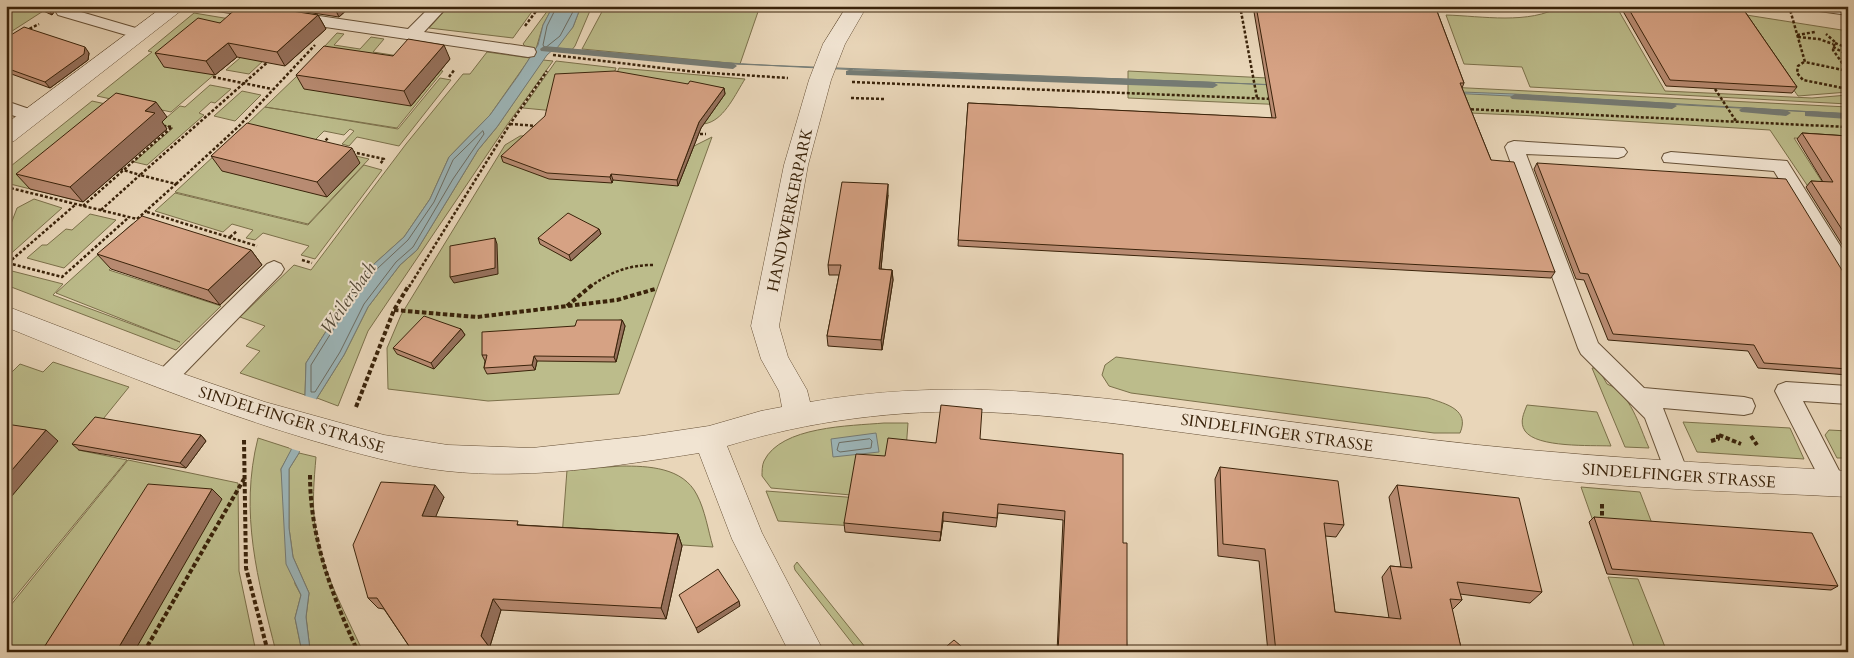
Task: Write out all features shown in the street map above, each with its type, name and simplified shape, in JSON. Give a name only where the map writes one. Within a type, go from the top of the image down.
[{"type":"street","points":[[6,136],[177,6]]},
{"type":"street","name":"HANDWERKERPARK","points":[[799,416],[793,390],[775,359],[765,326],[796,165],[820,80],[834,44],[857,6]]},
{"type":"street","name":"SINDELFINGER STRASSE","points":[[6,316],[164,379],[255,411],[335,435],[409,453],[448,458],[532,461],[642,449],[709,439],[761,423],[799,416],[886,403],[932,400],[1006,402],[1104,409],[1507,462],[1841,484]]},
{"type":"street","points":[[709,439],[748,539],[807,652]]},
{"type":"lane","points":[[217,6],[528,52]]},
{"type":"lane","points":[[412,35],[440,6]]},
{"type":"lane","points":[[1819,6],[1848,10]]},
{"type":"lane","points":[[64,12],[140,34]]},
{"type":"lane","points":[[6,107],[32,116]]},
{"type":"lane","points":[[1618,152],[1514,147],[1589,348],[1654,413],[1677,474]]},
{"type":"lane","points":[[1671,158],[1780,164],[1848,275]]},
{"type":"lane","points":[[164,379],[274,268]]},
{"type":"lane","points":[[1841,484],[1786,391],[1848,395]]},
{"type":"lane","points":[[1638,397],[1744,406]]},
{"type":"path","points":[[1240,6],[1257,98]]},
{"type":"path","points":[[1789,6],[1805,62]]},
{"type":"path","points":[[1797,36],[1818,32],[1833,38],[1833,45],[1845,67],[1843,70]]},
{"type":"path","points":[[1797,36],[1819,39],[1833,45],[1848,55]]},
{"type":"path","points":[[6,187],[138,219],[239,126],[272,89],[316,45]]},
{"type":"path","points":[[1833,45],[1848,48]]},
{"type":"path","points":[[312,49],[322,50]]},
{"type":"path","points":[[335,435],[394,310],[510,124],[556,55],[696,72],[820,80],[1276,100]]},
{"type":"path","points":[[100,210],[271,59]]},
{"type":"path","points":[[1848,72],[1805,62],[1798,66],[1797,73],[1803,80],[1848,89]]},
{"type":"path","points":[[446,68],[461,70]]},
{"type":"path","points":[[449,77],[455,70]]},
{"type":"path","points":[[213,77],[272,89]]},
{"type":"path","points":[[1715,89],[1736,121]]},
{"type":"path","points":[[852,98],[884,99]]},
{"type":"path","points":[[210,109],[215,110]]},
{"type":"path","points":[[1460,109],[1848,127]]},
{"type":"path","points":[[510,124],[539,126]]},
{"type":"path","points":[[83,206],[172,127],[165,126]]},
{"type":"path","points":[[239,126],[248,128]]},
{"type":"path","points":[[689,134],[706,134]]},
{"type":"path","points":[[328,146],[321,145],[330,137]]},
{"type":"path","points":[[347,150],[384,159],[380,164]]},
{"type":"path","points":[[122,170],[176,184]]},
{"type":"path","points":[[7,264],[75,204]]},
{"type":"path","points":[[146,211],[265,249]]},
{"type":"path","points":[[7,264],[62,277],[128,217]]},
{"type":"path","points":[[162,223],[168,218]]},
{"type":"path","points":[[230,238],[237,231]]},
{"type":"path","points":[[232,245],[237,240]]},
{"type":"path","points":[[294,258],[312,264]]},
{"type":"path","points":[[566,306],[606,273],[634,264],[653,265]]},
{"type":"path","points":[[394,310],[477,317],[617,300],[655,289]]},
{"type":"path","points":[[255,411],[244,478],[246,568],[268,652]]},
{"type":"path","points":[[310,475],[309,496],[318,550],[358,652]]},
{"type":"path","points":[[144,652],[244,478]]},
{"type":"green space","points":[[6,6],[51,6],[6,35]]},
{"type":"green space","points":[[449,6],[536,6],[513,38],[429,28]]},
{"type":"green space","points":[[551,6],[553,6],[543,25],[536,49],[526,47],[523,44]]},
{"type":"green space","points":[[581,6],[592,6],[575,46],[571,51],[555,48],[573,27]]},
{"type":"green space","points":[[605,6],[760,6],[740,64],[582,49]]},
{"type":"green space","points":[[1561,6],[1616,6],[1665,91],[1812,98],[1848,95],[1848,104],[1530,87],[1522,67],[1464,64],[1446,15],[1490,18],[1535,16]]},
{"type":"green space","points":[[194,13],[296,30],[249,74],[226,70],[262,39],[261,34],[171,112],[97,96],[152,52],[148,51]]},
{"type":"green space","points":[[1740,14],[1848,31],[1848,92],[1798,96]]},
{"type":"green space","points":[[337,33],[344,34],[334,45],[360,49],[371,37],[384,39],[373,52],[405,57],[407,59],[324,47]]},
{"type":"green space","points":[[487,52],[530,58],[490,115],[449,157],[430,199],[404,237],[374,264],[337,314],[306,363],[305,395],[240,373],[260,351],[246,346],[265,326],[240,317],[294,265],[311,270],[406,144],[463,74],[470,74]]},
{"type":"green space","points":[[321,53],[443,71],[397,128],[265,107],[398,129],[440,78],[451,80],[399,146],[357,137],[349,146],[342,144],[354,131],[350,129],[344,135],[324,131],[315,140],[247,124]]},
{"type":"green space","points":[[543,60],[553,61],[507,125],[368,331],[338,406],[317,398],[344,355],[368,307],[400,265],[417,250],[478,150],[497,127]]},
{"type":"green space","points":[[556,61],[616,68],[598,115],[523,108]]},
{"type":"green space","points":[[619,68],[745,79],[725,111],[714,120],[698,125],[670,125],[600,115]]},
{"type":"green space","points":[[1128,71],[1848,107],[1848,141],[1794,138],[1848,222],[1848,246],[1770,130],[1538,116],[1128,98]]},
{"type":"green space","points":[[210,85],[231,89],[215,103],[211,102],[199,113],[204,115],[147,165],[134,162],[173,128],[159,124],[180,106],[185,107]]},
{"type":"green space","points":[[242,91],[261,95],[235,121],[214,116]]},
{"type":"green space","points":[[92,101],[165,117],[71,199],[6,183],[6,170]]},
{"type":"green space","points":[[242,130],[369,159],[308,224],[175,192]]},
{"type":"green space","points":[[545,135],[692,147],[712,137],[619,394],[488,401],[388,389],[387,348],[401,315],[505,145],[520,136]]},
{"type":"green space","points":[[364,165],[382,170],[315,259],[301,255],[309,246],[263,233],[255,240],[246,238],[253,230],[232,224],[223,232],[155,211],[175,193],[308,225]]},
{"type":"green space","points":[[34,199],[62,208],[6,258],[6,237],[17,208]]},
{"type":"green space","points":[[90,214],[116,220],[64,268],[27,258],[42,245],[47,245],[66,229],[72,230]]},
{"type":"green space","points":[[132,224],[154,231],[109,270],[221,306],[176,350],[6,285],[6,271],[8,270],[63,284],[53,295],[180,342],[56,293]]},
{"type":"green space","points":[[1116,357],[1428,398],[1455,409],[1462,419],[1462,425],[1460,433],[1434,433],[1131,393],[1109,386],[1102,375],[1105,365]]},
{"type":"green space","points":[[53,362],[129,387],[78,450],[127,460],[6,608],[6,378],[20,364],[43,372]]},
{"type":"green space","points":[[1592,368],[1598,368],[1607,384],[1615,388],[1628,402],[1638,420],[1649,448],[1625,447]]},
{"type":"green space","points":[[1527,405],[1597,412],[1611,446],[1552,443],[1531,436],[1525,431],[1522,424]]},
{"type":"green space","points":[[1683,422],[1790,428],[1804,459],[1697,452]]},
{"type":"green space","points":[[908,423],[906,450],[851,495],[771,488],[762,476],[764,461],[773,449],[800,434],[836,427]]},
{"type":"green space","points":[[1829,430],[1848,431],[1848,458],[1837,458],[1825,435]]},
{"type":"green space","points":[[258,438],[292,449],[281,469],[295,584],[301,595],[295,618],[302,652],[276,652],[257,572],[253,546],[250,493]]},
{"type":"green space","points":[[299,453],[316,457],[314,483],[315,526],[322,559],[334,590],[363,652],[310,650],[306,617],[309,593],[293,557],[289,528],[289,469]]},
{"type":"green space","points":[[128,460],[238,483],[239,571],[256,652],[6,652],[6,611]]},
{"type":"green space","points":[[621,466],[664,470],[683,479],[691,486],[700,501],[713,547],[562,537],[567,470]]},
{"type":"green space","points":[[1581,487],[1640,492],[1653,526],[1593,521]]},
{"type":"green space","points":[[766,491],[859,498],[854,526],[778,521]]},
{"type":"green space","points":[[797,562],[869,652],[859,652],[795,570],[794,566]]},
{"type":"green space","points":[[1608,577],[1638,579],[1667,652],[1636,652]]},
{"type":"water","points":[[553,6],[581,6],[573,27],[557,48],[703,61],[555,48],[547,55],[497,127],[478,150],[417,250],[400,265],[368,307],[344,355],[317,398],[299,453],[289,469],[289,528],[293,557],[309,593],[306,617],[310,650],[312,652],[302,652],[295,618],[301,595],[286,564],[281,469],[291,450],[305,395],[306,363],[337,314],[374,264],[404,237],[430,199],[449,157],[490,115],[518,76],[538,45],[543,25]]},
{"type":"water","points":[[704,61],[770,65],[734,64]]},
{"type":"water","points":[[770,65],[1137,80],[854,70]]},
{"type":"water","points":[[1192,82],[1514,94],[1848,114],[1500,96]]},
{"type":"water","points":[[876,433],[879,452],[833,457],[831,439]]},
{"type":"pier","points":[[302,395],[319,400],[302,452],[289,448]]},
{"type":"building","points":[[239,6],[259,6],[318,15],[277,52],[228,43],[206,61],[155,53],[198,18],[220,23]]},
{"type":"building","points":[[1256,6],[1435,6],[1464,83],[1460,83],[1491,160],[1514,162],[1555,272],[958,240],[968,103],[1276,118]]},
{"type":"building","points":[[1627,6],[1741,6],[1797,87],[1670,80]]},
{"type":"building","points":[[24,27],[85,47],[84,54],[45,82],[6,68],[6,38]]},
{"type":"building","points":[[408,39],[444,45],[404,91],[296,75],[324,46],[393,56]]},
{"type":"building","points":[[615,71],[688,84],[690,81],[724,88],[699,122],[677,180],[611,174],[610,177],[547,173],[501,156],[545,116],[555,74]]},
{"type":"building","points":[[116,93],[156,102],[145,111],[155,113],[70,187],[16,174]]},
{"type":"building","points":[[247,123],[352,148],[317,182],[211,156]]},
{"type":"building","points":[[1802,133],[1848,136],[1848,239],[1811,181],[1833,182]]},
{"type":"building","points":[[1537,163],[1786,179],[1845,275],[1848,276],[1848,369],[1764,363],[1754,345],[1613,334],[1588,274],[1580,273]]},
{"type":"building","points":[[842,182],[888,184],[879,269],[892,270],[881,340],[827,336],[841,265],[828,265]]},
{"type":"building","points":[[568,213],[599,229],[569,255],[538,238]]},
{"type":"building","points":[[142,216],[251,250],[208,290],[97,254]]},
{"type":"building","points":[[495,238],[495,268],[450,277],[450,246]]},
{"type":"building","points":[[424,316],[461,329],[431,363],[393,348]]},
{"type":"building","points":[[577,320],[622,320],[614,357],[534,356],[532,365],[484,368],[487,355],[482,355],[482,332],[575,326]]},
{"type":"building","points":[[941,405],[982,409],[980,439],[1123,454],[1123,543],[1127,543],[1127,652],[1058,652],[1065,511],[998,504],[997,518],[943,512],[941,532],[844,523],[856,454],[885,456],[888,438],[936,443]]},
{"type":"building","points":[[95,417],[201,435],[180,463],[72,444]]},
{"type":"building","points":[[6,424],[46,430],[6,477]]},
{"type":"building","points":[[1220,467],[1338,481],[1344,525],[1324,523],[1335,612],[1401,619],[1390,566],[1412,568],[1397,485],[1519,498],[1542,592],[1457,582],[1462,600],[1450,599],[1462,652],[1276,652],[1265,549],[1223,544]]},
{"type":"building","points":[[381,482],[435,485],[422,516],[518,521],[517,525],[678,534],[661,608],[493,599],[481,636],[493,652],[413,652],[377,598],[368,598],[353,545]]},
{"type":"building","points":[[148,484],[212,489],[116,652],[41,652]]},
{"type":"building","points":[[1594,517],[1812,533],[1838,586],[1612,569]]},
{"type":"building","points":[[718,569],[739,601],[696,628],[679,595]]},
{"type":"building","points":[[954,640],[968,652],[940,652]]},
{"type":"waterway","points":[[544,49],[733,66]]},
{"type":"waterway","points":[[849,73],[1213,85]]},
{"type":"waterway","points":[[1515,97],[1672,106]]},
{"type":"waterway","points":[[1744,110],[1786,113]]},
{"type":"waterway","points":[[1808,114],[1848,116]]},
{"type":"water label","name":"Weilersbach","points":[[348,298]]}]
